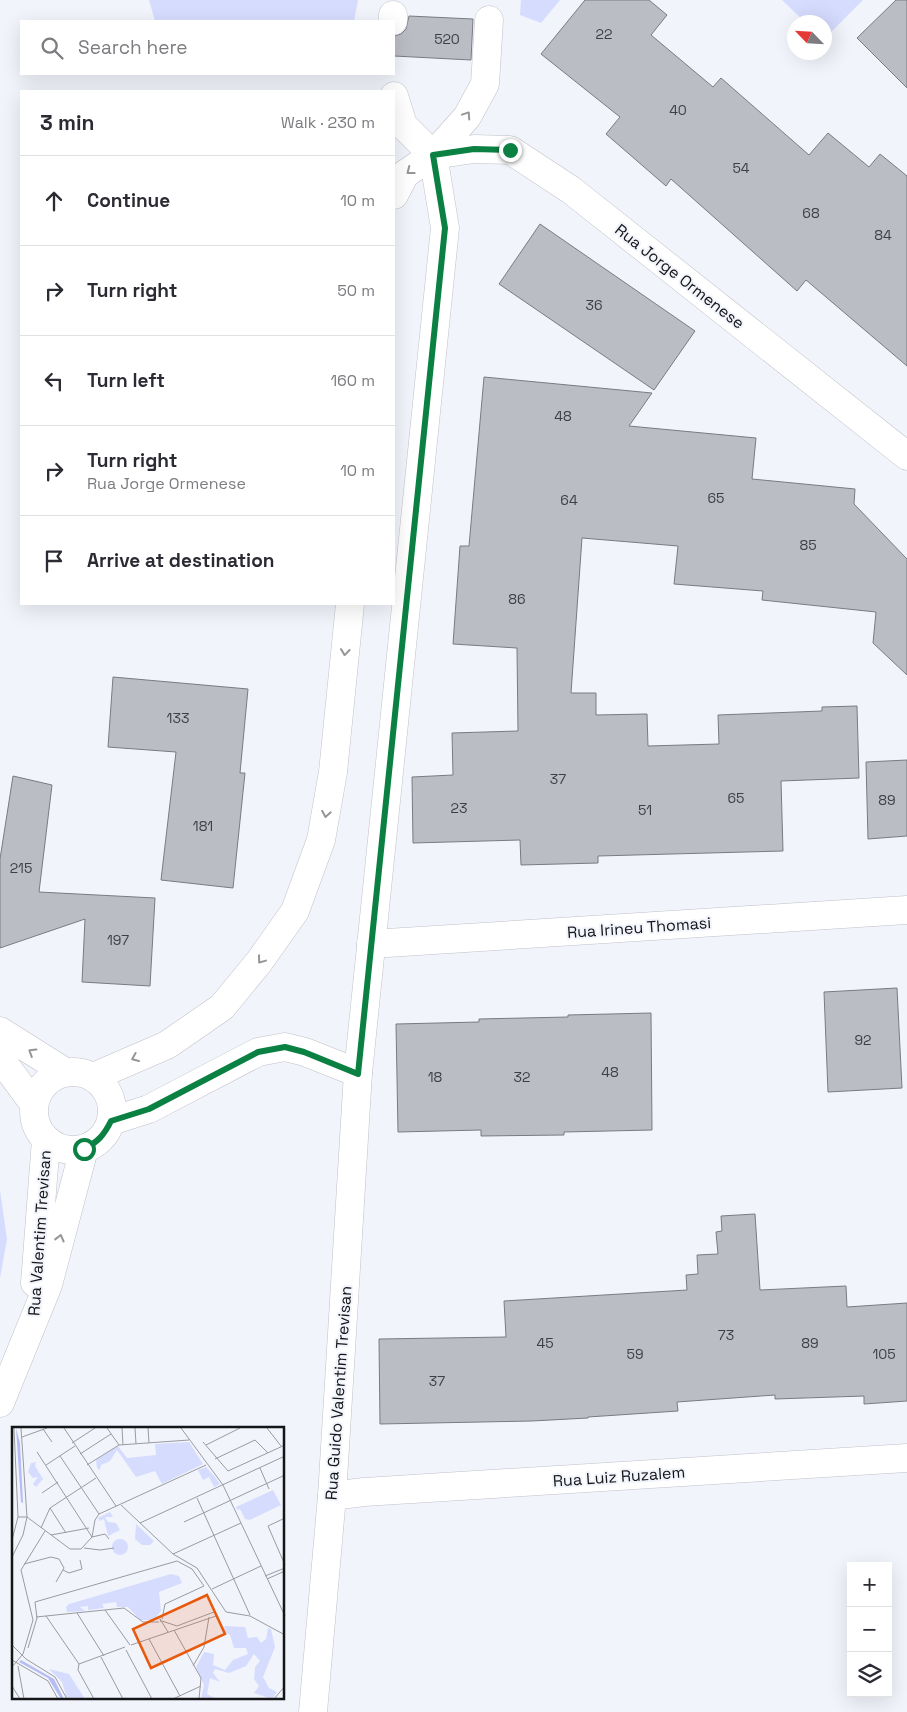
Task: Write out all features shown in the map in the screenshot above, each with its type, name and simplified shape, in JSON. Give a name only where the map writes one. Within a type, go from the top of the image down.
[{"type":"street","points":[[395,194],[405,174],[433,155],[467,117],[485,84],[489,20]]},
{"type":"street","points":[[390,75],[389,82],[392,90]]},
{"type":"street","points":[[395,99],[403,125],[433,155]]},
{"type":"street","name":"Rua Jorge Ormenese","points":[[433,155],[474,149],[510,150],[571,190],[907,456]]},
{"type":"street","name":"Rua Guido Valentim Trevisan","points":[[312,1712],[332,1496],[358,1074],[445,228],[433,155]]},
{"type":"street","points":[[93,1077],[167,1045],[222,1007],[259,962],[295,911],[321,840],[333,772],[350,605]]},
{"type":"street","name":"Rua Irineu Thomasi","points":[[371,944],[907,910]]},
{"type":"street","points":[[0,1031],[65,1072]]},
{"type":"street","points":[[111,1121],[149,1109],[258,1052],[285,1047],[304,1052],[358,1074]]},
{"type":"street","points":[[0,1058],[34,1104]]},
{"type":"street","points":[[65,1072],[79,1072],[93,1077],[105,1088],[112,1104],[111,1121],[104,1135],[96,1143],[77,1150],[63,1149],[46,1140],[35,1123],[34,1104],[42,1087],[52,1078],[65,1072]]},
{"type":"street","name":"Rua Valentim Trevisan","points":[[32,1326],[46,1140]]},
{"type":"street","name":"Rua Valentim Trevisan","points":[[0,1403],[48,1286],[84,1149]]},
{"type":"street","name":"Rua Luiz Ruzalem","points":[[332,1496],[364,1492],[907,1458]]},
{"type":"shaded area","points":[[149,0],[358,0],[354,20],[155,20]]},
{"type":"shaded area","points":[[521,0],[560,0],[541,23],[520,15]]},
{"type":"shaded area","points":[[782,0],[863,0],[832,31],[832,15],[798,15]]},
{"type":"shaded area","points":[[0,1190],[7,1239],[0,1278]]},
{"type":"building","points":[[585,0],[649,0],[667,15],[651,35],[713,87],[721,78],[809,155],[828,133],[869,167],[880,154],[907,176],[907,366],[806,280],[797,291],[671,179],[666,186],[606,134],[620,117],[541,54]]},
{"type":"building","points":[[896,0],[907,0],[907,88],[857,38]]},
{"type":"building","points":[[409,16],[473,19],[471,60],[395,56],[395,36],[401,34],[406,29]]},
{"type":"building","points":[[540,224],[695,331],[654,390],[499,284]]},
{"type":"building","points":[[484,377],[652,393],[629,426],[756,438],[752,479],[855,489],[854,504],[907,559],[907,675],[873,643],[876,612],[762,600],[763,591],[674,584],[678,546],[582,538],[571,693],[596,693],[596,715],[647,714],[648,746],[719,744],[718,715],[822,711],[822,707],[857,706],[859,778],[781,781],[783,851],[598,856],[598,863],[521,865],[520,840],[413,843],[412,777],[453,775],[452,733],[518,731],[517,648],[453,644],[460,546],[469,546]]},
{"type":"building","points":[[113,677],[248,689],[240,773],[245,773],[233,888],[161,880],[176,752],[108,747]]},
{"type":"building","points":[[907,760],[907,836],[868,839],[866,762]]},
{"type":"building","points":[[13,776],[52,785],[39,892],[155,898],[150,986],[82,982],[85,919],[0,948],[0,859]]},
{"type":"building","points":[[897,988],[902,1088],[828,1092],[824,992]]},
{"type":"building","points":[[651,1013],[652,1130],[564,1132],[564,1135],[481,1136],[481,1130],[398,1132],[396,1024],[479,1022],[479,1019],[568,1017],[568,1015]]},
{"type":"building","points":[[755,1214],[760,1290],[846,1286],[847,1307],[907,1303],[907,1401],[864,1404],[864,1396],[775,1399],[775,1395],[677,1402],[678,1411],[588,1418],[380,1424],[379,1339],[506,1337],[504,1301],[687,1290],[686,1275],[698,1274],[697,1255],[718,1254],[716,1232],[722,1231],[721,1216]]},
{"type":"route","points":[[84,1149],[96,1143],[104,1135],[111,1121],[149,1109],[258,1052],[285,1047],[334,1063],[358,1074],[445,228],[433,155],[474,149],[510,150]]}]
